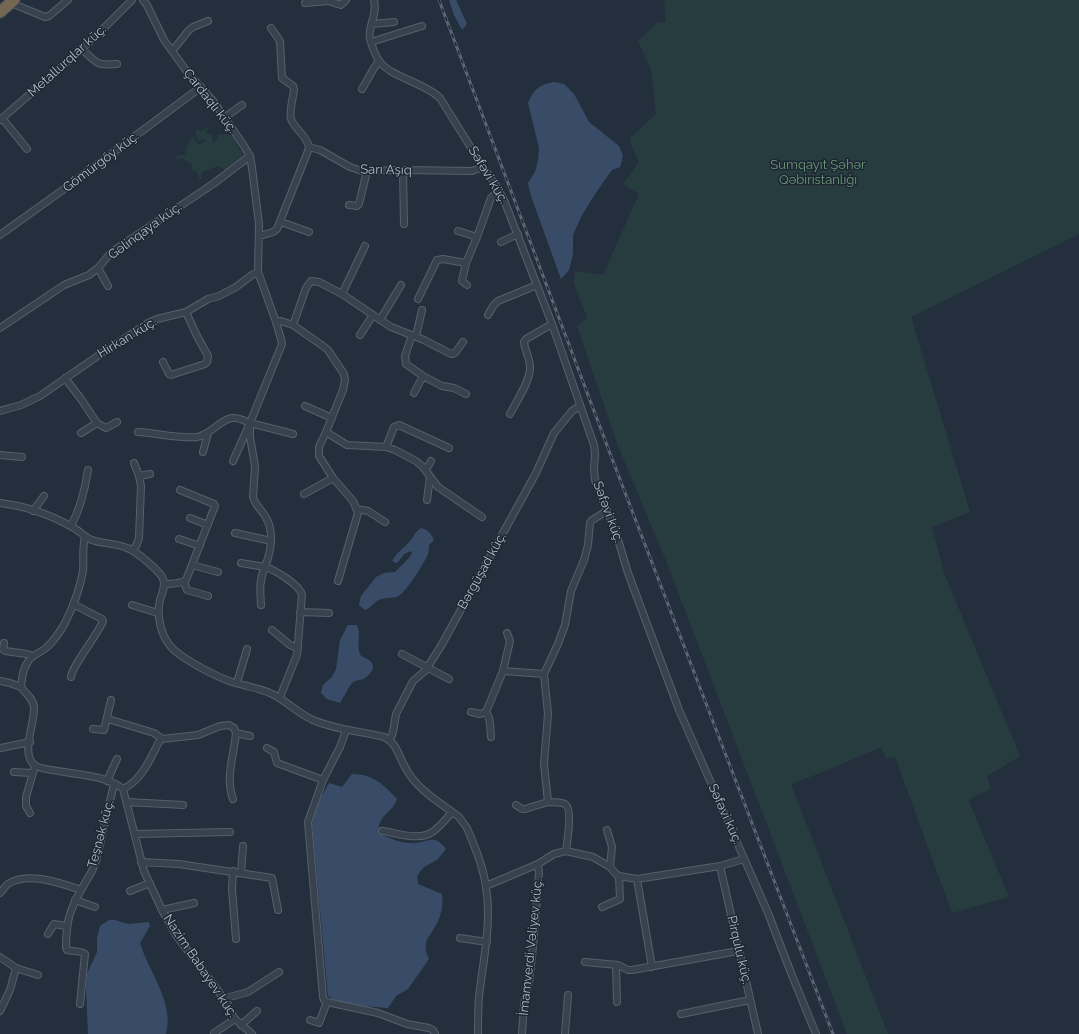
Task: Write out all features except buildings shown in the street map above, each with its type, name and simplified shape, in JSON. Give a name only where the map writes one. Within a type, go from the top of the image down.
[{"type":"highway","points":[[0,12],[13,1]]},
{"type":"street","points":[[13,1],[45,17],[50,16],[68,0]]},
{"type":"street","name":"Metallurqlar küç.","points":[[1,119],[82,49],[132,0]]},
{"type":"street","name":"Çardaqlı küç.","points":[[143,0],[147,5],[162,36],[188,73],[214,102],[250,156],[260,236],[258,250],[258,272],[282,339],[282,344],[250,422],[250,437],[255,466],[254,501],[269,522],[271,531],[271,541],[265,567],[260,579],[259,589],[261,605]]},
{"type":"street","points":[[305,3],[328,1],[341,5],[346,0]]},
{"type":"street","points":[[362,89],[379,61],[371,42],[369,32],[375,16],[374,0]]},
{"type":"street","points":[[173,50],[188,30],[208,21]]},
{"type":"street","points":[[372,24],[394,22]]},
{"type":"street","points":[[371,42],[422,26]]},
{"type":"street","points":[[260,236],[273,232],[277,229],[309,147],[304,135],[291,119],[290,115],[294,86],[282,78],[280,41],[271,28]]},
{"type":"street","points":[[82,49],[101,65],[118,64]]},
{"type":"street","name":"Səfəvi küç.","points":[[379,61],[392,71],[431,91],[440,98],[499,190],[518,234],[552,324],[594,445],[594,474],[619,542],[628,573],[679,710],[768,913],[816,1034]]},
{"type":"street","name":"Gömürgöy küç.","points":[[0,235],[201,87]]},
{"type":"street","points":[[224,118],[242,105]]},
{"type":"street","points":[[1,119],[27,149]]},
{"type":"street","name":"Sarı Aşıq","points":[[309,147],[320,150],[350,168],[362,171],[472,171],[483,167]]},
{"type":"street","name":"Gəlinqaya küç.","points":[[0,328],[52,292],[64,285],[89,275],[98,268],[116,249],[213,184],[250,156]]},
{"type":"street","points":[[403,170],[404,224]]},
{"type":"street","points":[[349,205],[357,206],[359,204],[367,171]]},
{"type":"street","points":[[467,285],[462,281],[466,264],[491,198],[499,190]]},
{"type":"street","points":[[280,222],[309,232]]},
{"type":"street","points":[[458,231],[477,237]]},
{"type":"street","points":[[501,242],[518,234]]},
{"type":"street","points":[[342,294],[365,246]]},
{"type":"street","points":[[418,299],[437,260],[443,259],[466,264]]},
{"type":"street","points":[[98,268],[108,286]]},
{"type":"street","name":"Hirkan küç.","points":[[0,411],[30,401],[148,323],[157,319],[186,312],[208,299],[219,296],[236,287],[258,272]]},
{"type":"street","points":[[293,325],[306,288],[311,281],[319,282],[342,294],[391,327],[414,336],[451,354],[455,353],[463,342]]},
{"type":"street","points":[[380,320],[401,285]]},
{"type":"street","points":[[488,314],[498,301],[537,285]]},
{"type":"street","points":[[422,310],[405,360],[406,364],[423,376],[442,386],[454,388],[466,394]]},
{"type":"street","points":[[163,362],[171,375],[205,364],[207,362],[208,356],[193,329],[186,312]]},
{"type":"street","points":[[360,335],[373,315]]},
{"type":"street","points":[[276,322],[281,321],[293,325],[328,350],[344,374],[345,380],[343,390],[318,453],[333,478],[353,501],[358,513],[342,563],[338,581]]},
{"type":"street","points":[[510,414],[528,379],[530,372],[524,342],[526,339],[552,324]]},
{"type":"street","points":[[414,393],[423,376]]},
{"type":"street","points":[[65,378],[97,423],[106,428],[117,422]]},
{"type":"street","points":[[304,406],[332,418]]},
{"type":"street","name":"Bərgüşad küç.","points":[[390,740],[396,714],[413,682],[427,667],[441,646],[536,473],[554,433],[572,411],[580,406]]},
{"type":"street","points":[[138,432],[181,437],[196,437],[208,433],[218,424],[231,418],[293,434]]},
{"type":"street","points":[[233,461],[250,422]]},
{"type":"street","points":[[81,433],[97,423]]},
{"type":"street","points":[[386,447],[394,428],[399,425],[449,448]]},
{"type":"street","points":[[326,432],[347,445],[386,447],[416,461],[426,470],[438,487],[482,518]]},
{"type":"street","points":[[203,452],[208,433]]},
{"type":"street","points":[[0,455],[22,457]]},
{"type":"street","points":[[426,470],[431,461]]},
{"type":"street","points":[[132,550],[138,542],[141,486],[134,462]]},
{"type":"street","points":[[71,526],[78,512],[85,489],[88,470]]},
{"type":"street","points":[[139,476],[150,474]]},
{"type":"street","points":[[427,500],[430,477]]},
{"type":"street","points":[[304,494],[333,478]]},
{"type":"street","points":[[180,490],[214,504],[215,506],[200,546],[184,582]]},
{"type":"street","points":[[33,511],[44,496]]},
{"type":"street","points":[[0,503],[33,511],[71,526],[85,537],[101,543],[132,550],[162,577],[164,584],[158,613],[164,636],[175,650],[198,666],[237,683],[280,697],[292,708],[312,720],[326,725],[375,735],[390,740],[395,746],[414,782],[459,818],[467,828],[481,865],[486,886],[488,915],[487,942],[479,997],[478,1034]]},
{"type":"street","points":[[357,509],[368,511],[385,522]]},
{"type":"street","points":[[548,802],[544,764],[548,714],[544,674],[565,625],[571,591],[584,560],[588,545],[590,523],[592,520],[607,511]]},
{"type":"street","points":[[190,518],[208,524]]},
{"type":"street","points":[[235,533],[271,541]]},
{"type":"street","points":[[21,687],[24,669],[28,662],[33,656],[47,647],[58,635],[73,604],[84,564],[83,551],[85,537]]},
{"type":"street","points":[[179,539],[200,546]]},
{"type":"street","points":[[241,563],[265,567],[276,572],[301,591],[302,603],[298,648],[280,697]]},
{"type":"street","points":[[192,565],[218,572]]},
{"type":"street","points":[[164,584],[184,582]]},
{"type":"street","points":[[184,582],[187,590],[208,596]]},
{"type":"street","points":[[72,677],[73,670],[103,621],[102,619],[73,604]]},
{"type":"street","points":[[132,605],[158,613]]},
{"type":"street","points":[[300,612],[329,613]]},
{"type":"street","points":[[272,630],[290,645],[298,648]]},
{"type":"street","points":[[486,712],[502,671],[510,641],[507,633]]},
{"type":"street","points":[[4,643],[4,651],[33,656]]},
{"type":"street","points":[[237,683],[247,649]]},
{"type":"street","points":[[402,654],[449,679]]},
{"type":"street","points":[[502,671],[544,674]]},
{"type":"street","points":[[0,681],[10,682],[21,687],[32,700],[34,708],[30,756],[35,766],[88,776],[107,781],[123,789],[133,783],[143,772],[162,739],[198,735],[225,725],[232,726],[236,733],[229,776],[229,790],[233,799]]},
{"type":"street","points":[[93,729],[104,730],[108,719],[111,700]]},
{"type":"street","points":[[471,712],[480,714],[486,712]]},
{"type":"street","points":[[486,712],[489,715],[491,737]]},
{"type":"street","points":[[108,719],[154,732],[162,739]]},
{"type":"street","points":[[346,730],[340,747],[323,780],[310,814],[307,831],[323,997],[327,1002],[378,1013],[407,1024],[429,1028],[433,1030],[435,1034]]},
{"type":"street","points":[[236,733],[250,736]]},
{"type":"street","points":[[0,748],[30,742]]},
{"type":"street","points":[[267,748],[274,752],[277,763],[323,780]]},
{"type":"street","points":[[107,781],[117,759]]},
{"type":"street","points":[[30,813],[26,806],[26,797],[35,766]]},
{"type":"street","points":[[14,772],[32,773]]},
{"type":"street","name":"Teşnək küç.","points":[[80,1004],[85,954],[83,952],[66,950],[66,926],[75,900],[92,871],[96,861],[114,784]]},
{"type":"street","name":"Nazim Babayev küç.","points":[[123,789],[141,862],[162,910],[184,948],[209,979],[234,1019],[252,1034]]},
{"type":"street","points":[[127,802],[183,805]]},
{"type":"street","points":[[516,805],[524,809],[548,802],[564,803],[567,805],[569,809],[569,817],[566,851],[593,857],[610,867],[619,876],[637,879],[720,866],[744,859]]},
{"type":"street","points":[[382,831],[410,836],[422,836],[434,831],[452,812]]},
{"type":"street","points":[[607,830],[612,847],[610,867]]},
{"type":"street","points":[[135,834],[230,832]]},
{"type":"street","points":[[241,873],[243,846]]},
{"type":"street","name":"İmamverdi Vəliyev küç.","points":[[522,1034],[524,1005],[529,982],[533,947],[539,872],[538,864],[554,854],[566,851]]},
{"type":"street","points":[[141,862],[179,864],[272,878],[278,910]]},
{"type":"street","points":[[486,886],[538,864]]},
{"type":"street","name":"Pirqulu küç.","points":[[720,866],[758,1034]]},
{"type":"street","points":[[233,872],[232,889],[236,939]]},
{"type":"street","points":[[602,907],[620,899],[619,876]]},
{"type":"street","points":[[0,893],[7,885],[24,879],[33,878],[54,882],[81,890]]},
{"type":"street","points":[[637,879],[652,967]]},
{"type":"street","points":[[130,891],[150,883]]},
{"type":"street","points":[[75,900],[95,907]]},
{"type":"street","points":[[162,910],[194,903]]},
{"type":"street","points":[[48,934],[54,924],[66,926]]},
{"type":"street","points":[[460,938],[487,942]]},
{"type":"street","points":[[585,962],[616,965],[632,970],[738,951]]},
{"type":"street","points":[[0,957],[16,968],[38,975]]},
{"type":"street","points":[[616,965],[617,1002]]},
{"type":"street","points":[[0,1011],[10,990],[16,968]]},
{"type":"street","points":[[222,999],[248,992],[279,972]]},
{"type":"street","points":[[565,1034],[568,996]]},
{"type":"street","points":[[682,1014],[750,1000]]},
{"type":"street","points":[[310,1020],[319,1023],[327,1002]]},
{"type":"street","points":[[240,1024],[257,1011]]},
{"type":"street","points":[[214,1033],[234,1019]]},
{"type":"green space","name":"Sumqayıt Şəhər Qəbiristanlığı","points":[[664,0],[1079,0],[1079,234],[911,317],[970,512],[932,527],[944,573],[1020,756],[987,776],[991,789],[969,801],[1009,897],[952,913],[895,757],[886,759],[881,747],[791,784],[888,1034],[847,1034],[667,563],[618,446],[577,326],[587,318],[574,283],[575,271],[603,275],[639,194],[623,184],[639,162],[630,138],[656,114],[652,75],[638,41],[657,23],[666,22]]},
{"type":"green space","points":[[209,128],[205,132],[212,135],[213,142],[217,140],[219,135],[224,134],[235,136],[236,142],[243,157],[226,170],[218,166],[202,172],[202,179],[199,179],[199,176],[195,170],[193,171],[191,169],[192,164],[182,158],[176,160],[177,155],[185,155],[188,142],[194,136],[197,144],[200,145],[205,141],[202,139],[198,141],[195,131],[200,131]]},
{"type":"water","points":[[449,0],[456,0],[467,24],[462,30],[454,15]]},
{"type":"water","points":[[554,82],[564,84],[574,94],[589,122],[619,146],[623,156],[620,167],[612,170],[582,215],[573,235],[573,254],[569,270],[561,279],[531,196],[528,183],[535,172],[539,148],[528,103],[532,94],[538,88]]},
{"type":"water","points":[[421,528],[429,532],[434,540],[429,545],[428,554],[416,576],[400,595],[375,602],[365,610],[359,605],[361,596],[376,577],[384,573],[395,572],[409,558],[412,553],[411,551],[404,554],[398,562],[396,563],[392,561]]},
{"type":"water","points":[[348,625],[357,625],[359,633],[359,652],[361,656],[369,660],[373,665],[373,668],[365,678],[354,681],[351,684],[340,703],[327,699],[321,693],[323,685],[332,677],[336,669],[340,640]]},
{"type":"water","points":[[352,774],[359,774],[378,781],[397,799],[395,804],[380,822],[378,833],[395,840],[408,843],[434,840],[442,844],[446,849],[437,860],[424,867],[417,876],[418,884],[442,894],[440,917],[426,944],[429,959],[408,989],[396,996],[388,1008],[349,1004],[334,1000],[328,996],[312,824],[315,808],[329,783],[342,787]]},
{"type":"water","points":[[109,920],[115,920],[128,924],[149,922],[150,926],[140,943],[164,999],[168,1023],[166,1034],[88,1034],[86,988],[87,974],[97,952],[97,938],[100,926]]},
{"type":"railway","points":[[439,0],[611,456],[833,1034]]}]
